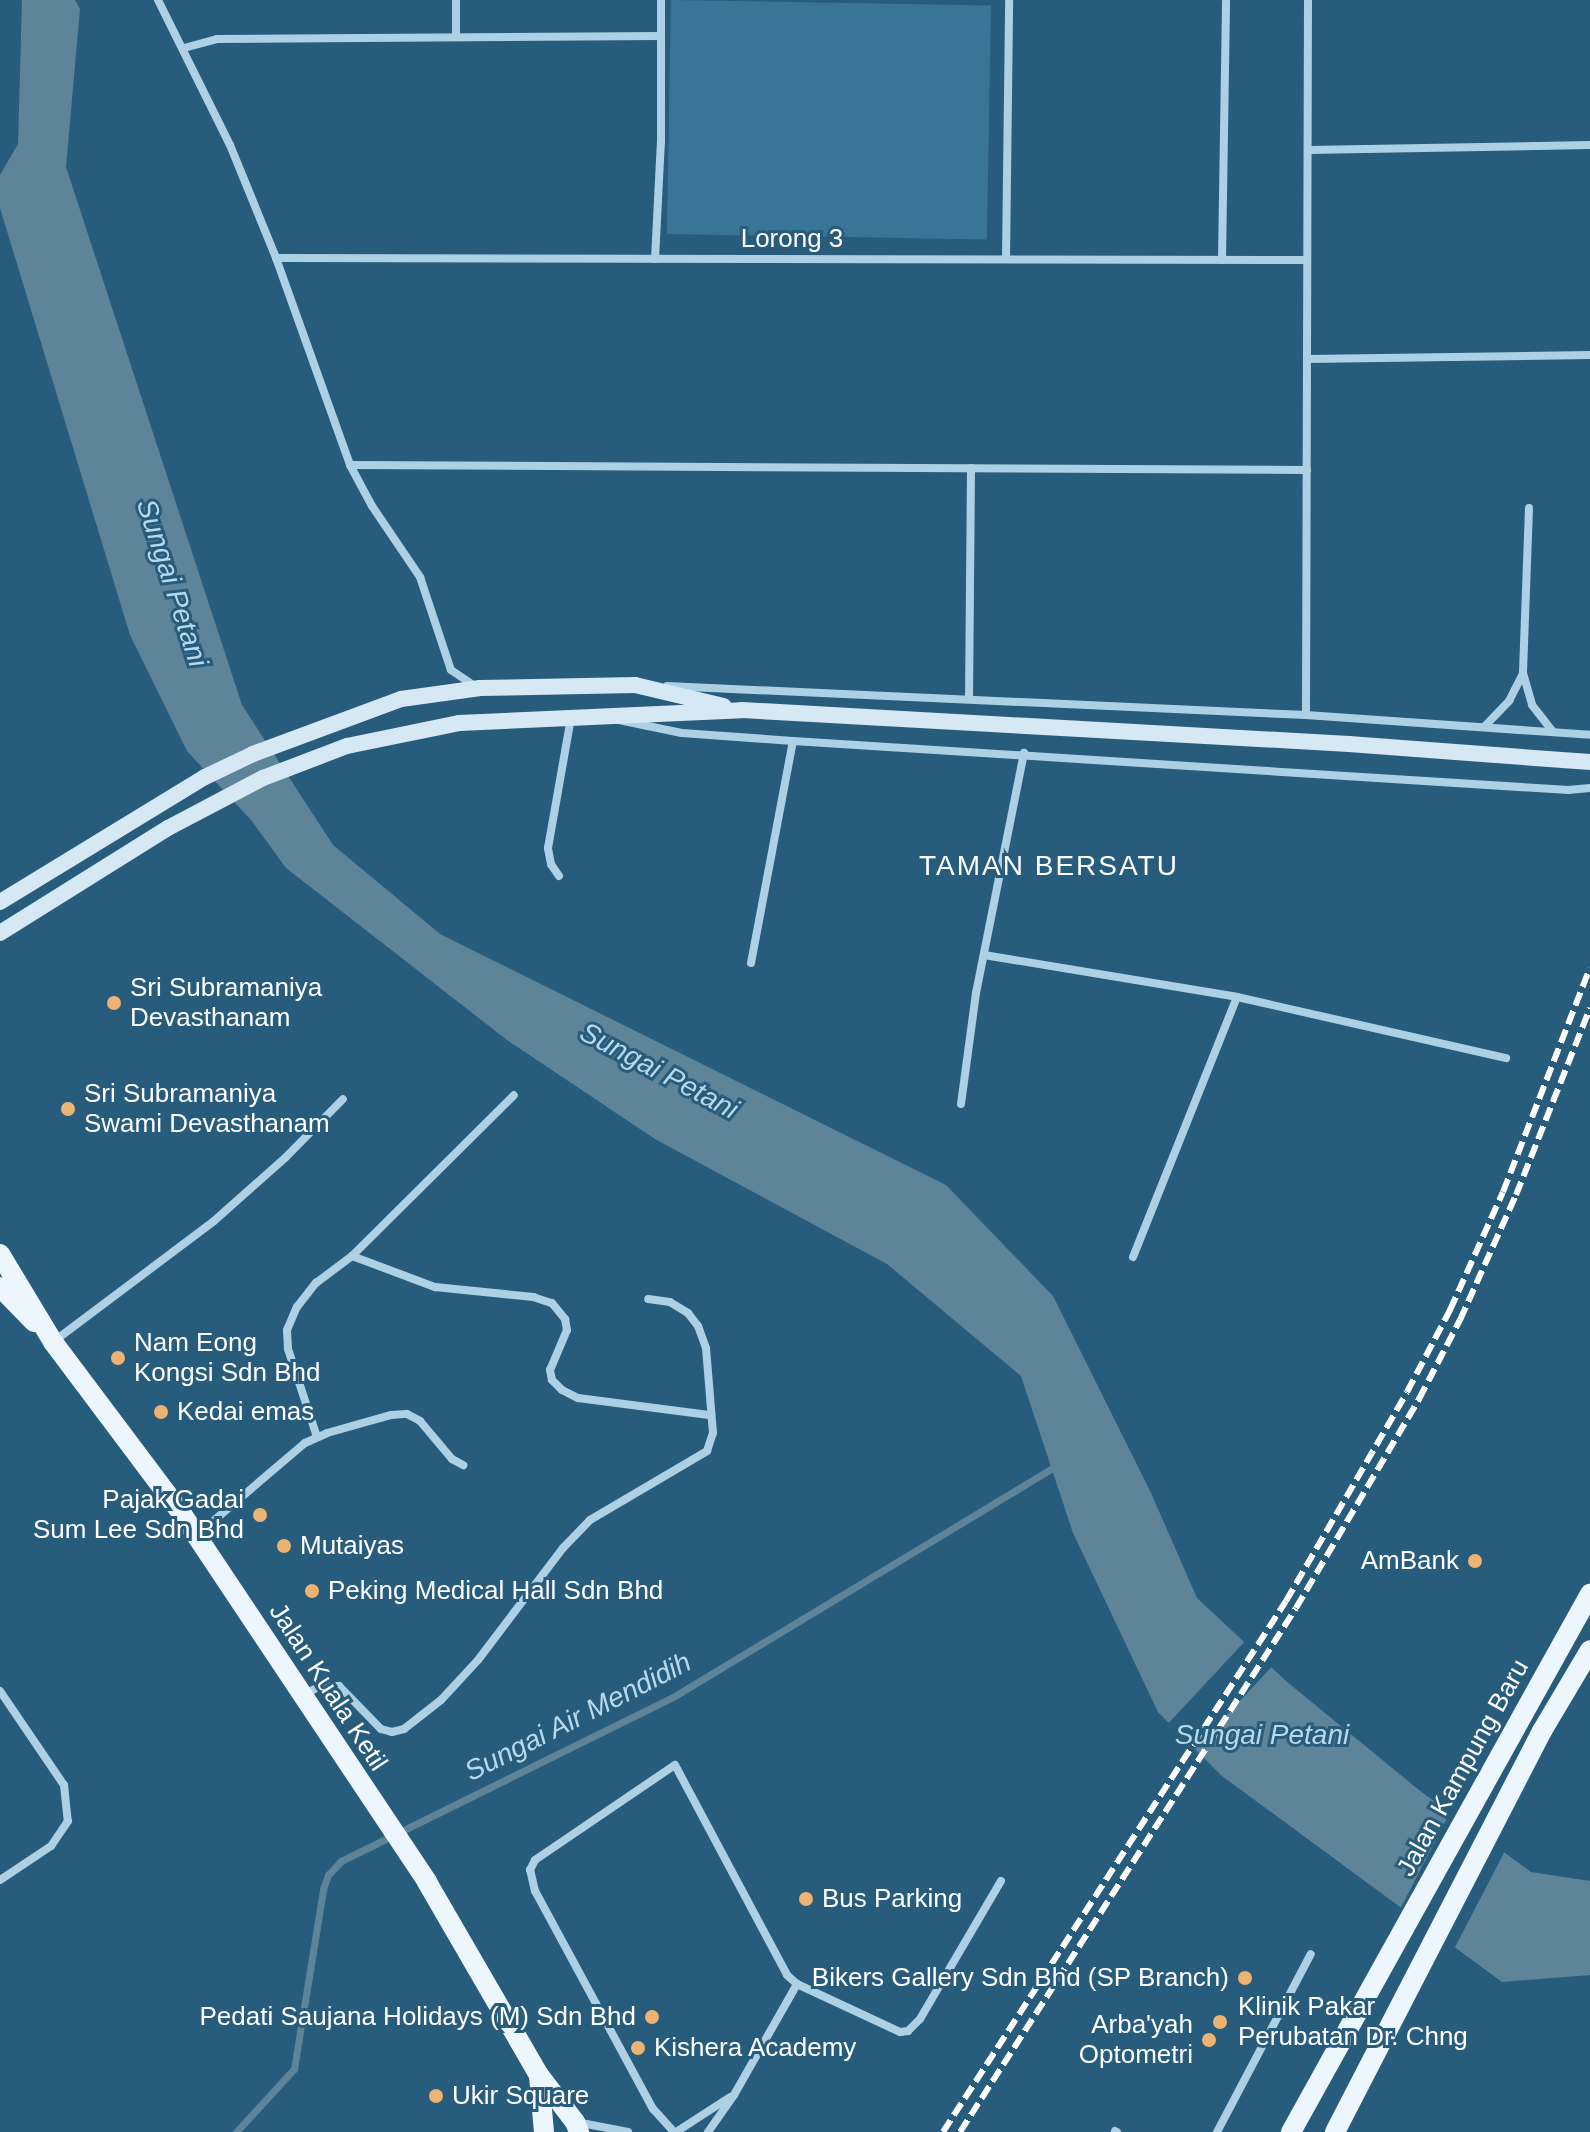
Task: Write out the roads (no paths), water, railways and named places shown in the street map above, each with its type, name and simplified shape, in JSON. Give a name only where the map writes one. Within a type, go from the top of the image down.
[{"type":"main road","name":"Jalan Kuala Ketil","points":[[0,1254],[53,1342],[196,1535],[427,1882],[539,2075],[577,2127]]},
{"type":"main road","name":"Jalan Kuala Ketil","points":[[0,1287],[53,1342]]},
{"type":"main road","name":"Jalan Kampung Baru","points":[[1291,2132],[1590,1594]]},
{"type":"main road","name":"Jalan Kampung Baru","points":[[1357,2090],[1542,1731],[1590,1650]]},
{"type":"main road","name":"Jalan Kuala Ketil","points":[[539,2075],[544,2132]]},
{"type":"main road","points":[[1335,2132],[1357,2090]]},
{"type":"main road","points":[[1349,2132],[1357,2090]]},
{"type":"street","points":[[158,0],[230,145],[276,258],[350,465],[372,506],[420,577],[451,670],[480,688]]},
{"type":"street","points":[[456,0],[456,36]]},
{"type":"street","points":[[655,259],[661,142],[661,0]]},
{"type":"street","points":[[1006,259],[1009,0]]},
{"type":"street","points":[[1222,260],[1226,0]]},
{"type":"street","points":[[1306,715],[1308,0]]},
{"type":"street","points":[[184,48],[217,39],[660,36]]},
{"type":"street","points":[[1308,150],[1590,145]]},
{"type":"street","name":"Lorong 3","points":[[276,258],[1307,260]]},
{"type":"street","points":[[1307,359],[1590,355]]},
{"type":"street","points":[[350,465],[1307,470]]},
{"type":"street","points":[[969,699],[971,468]]},
{"type":"street","points":[[1529,508],[1523,673],[1532,705],[1552,731]]},
{"type":"street","points":[[1485,726],[1509,701],[1523,673]]},
{"type":"street","points":[[635,685],[742,710]]},
{"type":"street","points":[[0,902],[205,777],[253,754],[401,699],[480,688],[635,685],[969,699],[1306,715],[1590,735]]},
{"type":"street","points":[[0,933],[217,800],[347,746],[459,723],[742,710],[1349,744],[1590,762]]},
{"type":"street","points":[[607,715],[628,723],[682,733],[1568,790],[1590,788]]},
{"type":"street","points":[[559,876],[551,864],[548,848],[572,716]]},
{"type":"street","points":[[751,963],[793,741]]},
{"type":"street","points":[[961,1104],[984,955],[1024,753]]},
{"type":"street","points":[[984,955],[1237,997],[1506,1058]]},
{"type":"street","points":[[1133,1257],[1237,997]]},
{"type":"street","points":[[317,1437],[288,1349],[287,1330],[297,1307],[316,1283],[352,1256],[514,1095]]},
{"type":"street","points":[[53,1342],[214,1221],[286,1157],[343,1099]]},
{"type":"street","points":[[352,1256],[435,1287],[533,1297],[552,1303],[565,1319],[567,1330],[550,1370],[552,1380],[562,1390],[578,1398],[709,1415]]},
{"type":"street","points":[[303,1696],[321,1686],[339,1686],[371,1721],[392,1732],[420,1718],[478,1660],[563,1548],[590,1520],[707,1451],[713,1433],[709,1415],[706,1348],[698,1326],[688,1313],[670,1302],[648,1299]]},
{"type":"street","points":[[196,1535],[317,1437],[391,1415],[407,1414],[420,1421],[452,1459],[463,1465]]},
{"type":"street","points":[[0,1691],[51,1761],[64,1785],[68,1813],[62,1833],[51,1846],[0,1880]]},
{"type":"street","points":[[734,2095],[675,2132],[653,2109],[535,1891],[531,1877],[532,1864],[629,1793],[675,1765],[781,1966],[797,1984],[894,2031],[908,2031],[920,2019],[1001,1881]]},
{"type":"street","points":[[1217,2132],[1311,1954]]},
{"type":"street","points":[[708,2132],[734,2095],[797,1984]]},
{"type":"street","points":[[577,2127],[628,2132]]},
{"type":"water","name":"Sungai Petani","points":[[22,0],[75,0],[80,9],[66,167],[242,705],[333,845],[440,934],[946,1185],[1053,1296],[1151,1493],[1197,1598],[1286,1681],[1419,1790],[1531,1872],[1590,1881],[1590,1975],[1502,1982],[1222,1776],[1158,1712],[1073,1533],[1021,1376],[887,1264],[655,1139],[507,1040],[286,868],[251,820],[187,751],[130,635],[0,208],[0,175],[18,144]]},
{"type":"waterway","name":"Sungai Air Mendidih","points":[[236,2132],[294,2069],[323,1889],[328,1875],[341,1861],[673,1697],[1058,1465]]},
{"type":"railway","points":[[943,2132],[1286,1601],[1407,1392],[1450,1310],[1503,1192],[1590,968]]},
{"type":"railway","points":[[960,2132],[1296,1608],[1419,1399],[1460,1320],[1516,1195],[1590,1008]]},
{"type":"place","name":"Sri Subramaniya Devasthanam","points":[[114,1003]]},
{"type":"place","name":"Sri Subramaniya Swami Devasthanam","points":[[68,1109]]},
{"type":"place","name":"Nam Eong Kongsi Sdn Bhd","points":[[118,1358]]},
{"type":"place","name":"Kedai emas","points":[[161,1412]]},
{"type":"place","name":"Pajak Gadai Sum Lee Sdn Bhd","points":[[260,1515]]},
{"type":"place","name":"Mutaiyas","points":[[284,1546]]},
{"type":"place","name":"AmBank","points":[[1475,1561]]},
{"type":"place","name":"Peking Medical Hall Sdn Bhd","points":[[312,1591]]},
{"type":"place","name":"Bus Parking","points":[[806,1899]]},
{"type":"place","name":"Bikers Gallery Sdn Bhd (SP Branch)","points":[[1245,1978]]},
{"type":"place","name":"Pedati Saujana Holidays (M) Sdn Bhd","points":[[652,2017]]},
{"type":"place","name":"Klinik Pakar Perubatan Dr. Chng","points":[[1220,2022]]},
{"type":"place","name":"Arba'yah Optometri","points":[[1209,2040]]},
{"type":"place","name":"Kishera Academy","points":[[638,2048]]},
{"type":"place","name":"Ukir Square","points":[[436,2096]]},
{"type":"district","name":"TAMAN BERSATU","points":[[1049,866]]}]
